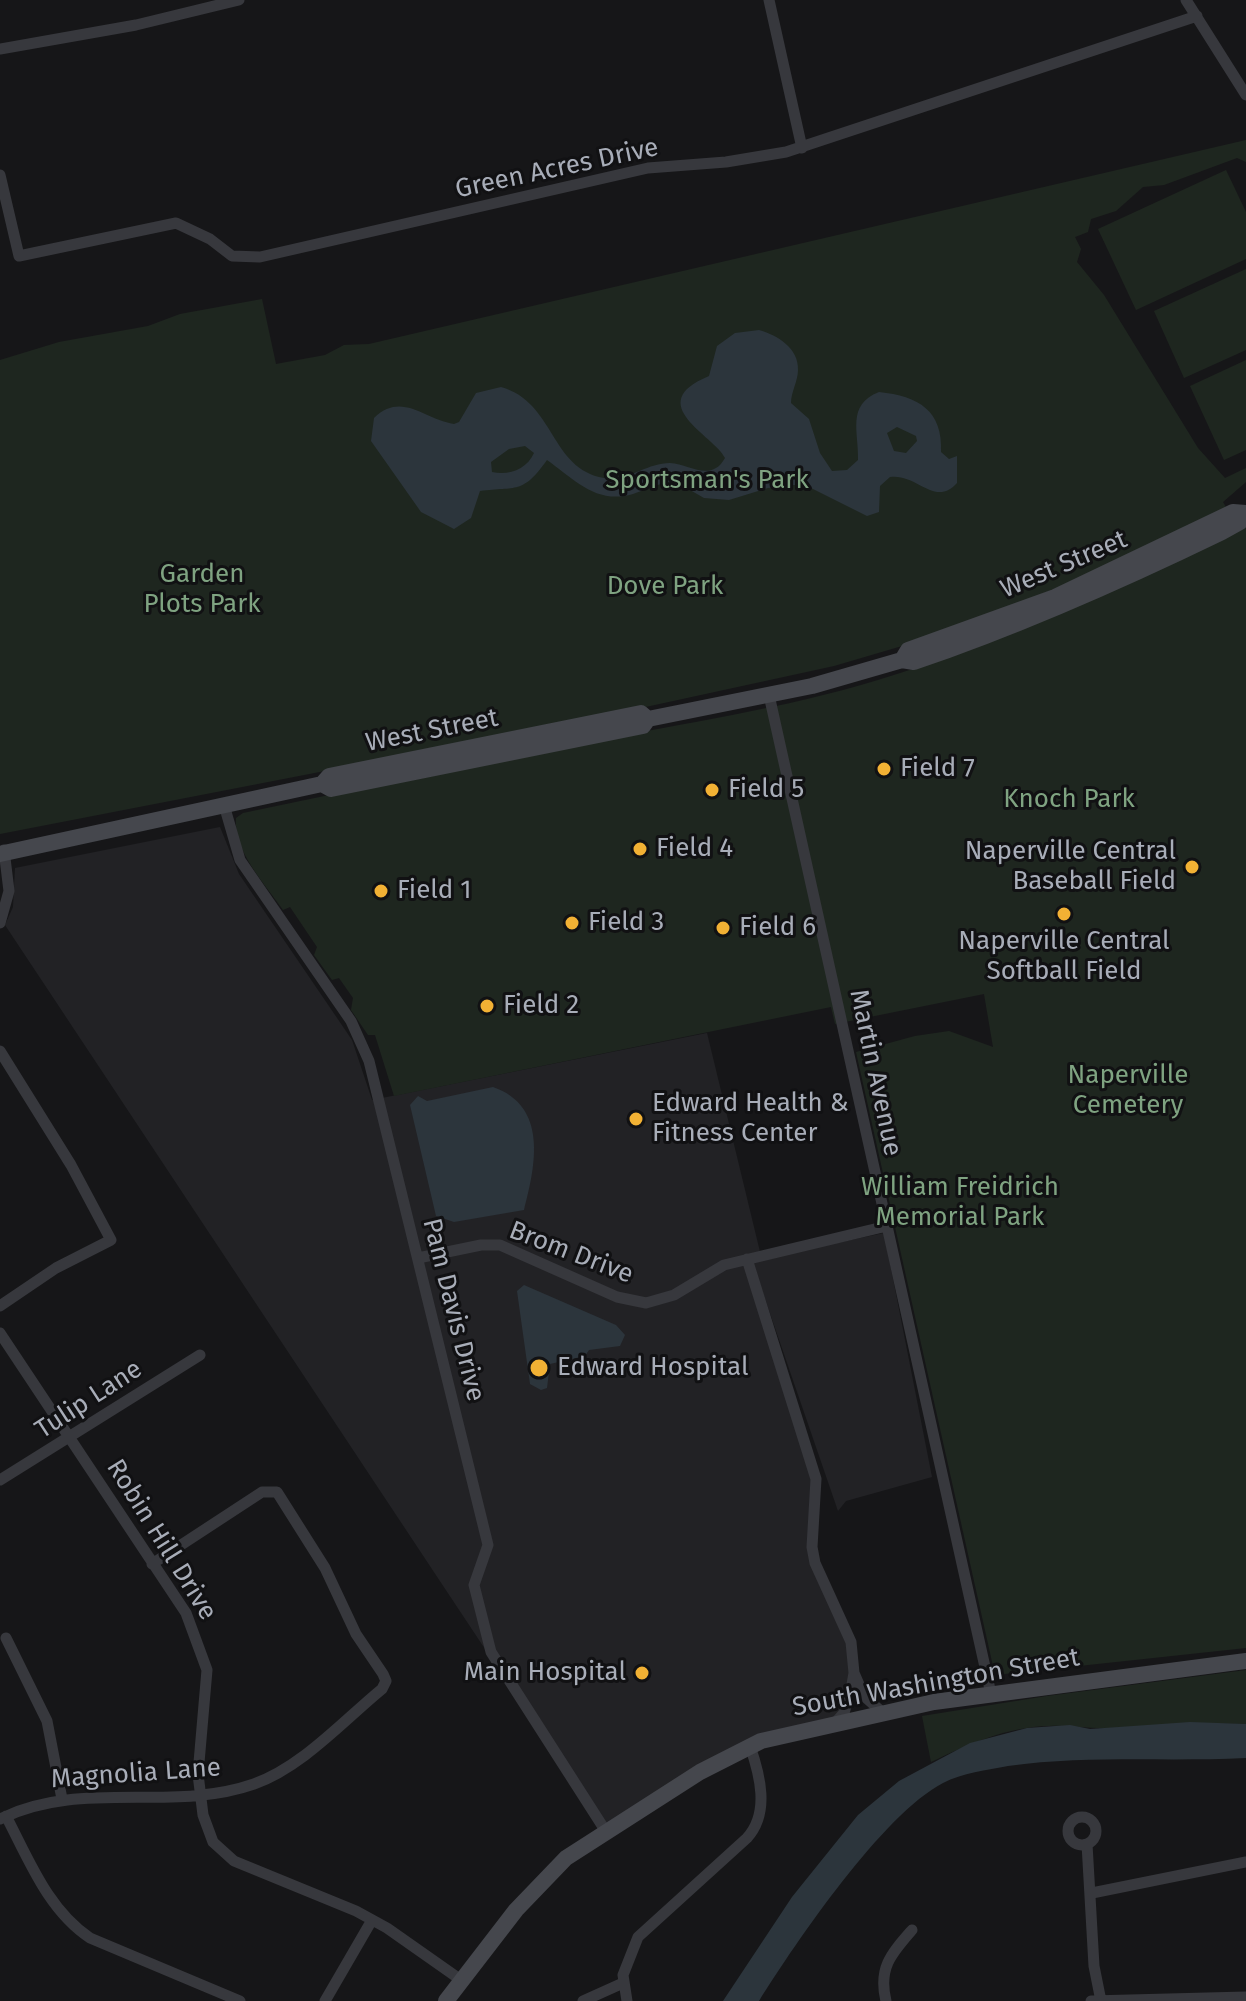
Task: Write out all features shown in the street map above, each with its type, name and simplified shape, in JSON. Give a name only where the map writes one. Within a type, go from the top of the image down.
[{"type":"street","points":[[0,49],[136,25],[239,0]]},
{"type":"street","points":[[769,0],[802,148]]},
{"type":"street","points":[[1186,0],[1246,95]]},
{"type":"street","name":"Green Acres Drive","points":[[0,175],[19,256],[176,223],[210,239],[232,256],[260,257],[648,168],[726,162],[802,148],[1197,16]]},
{"type":"street","name":"West Street","points":[[1,851],[322,784],[331,789],[643,726],[648,719],[769,695],[902,660],[908,650],[1055,597],[1233,512],[1246,513]]},
{"type":"street","name":"Martin Avenue","points":[[769,695],[991,1694]]},
{"type":"street","name":"Pam Davis Drive","points":[[224,805],[240,860],[351,1021],[369,1061],[488,1545],[474,1585],[491,1652],[605,1830]]},
{"type":"street","points":[[0,923],[9,891],[1,851]]},
{"type":"street","points":[[0,1051],[71,1165],[111,1240],[56,1268],[0,1306]]},
{"type":"street","name":"Brom Drive","points":[[418,1258],[481,1245],[500,1245],[617,1297],[646,1303],[674,1295],[711,1271],[747,1259],[887,1226]]},
{"type":"street","points":[[747,1259],[816,1479],[814,1559],[847,1631],[854,1673],[864,1696],[883,1713]]},
{"type":"street","name":"Robin Hill Drive","points":[[0,1333],[186,1613],[207,1670],[198,1761],[206,1828],[226,1856],[372,1920],[461,1980]]},
{"type":"street","name":"Tulip Lane","points":[[0,1480],[200,1355]]},
{"type":"street","name":"Magnolia Lane","points":[[3,1818],[24,1807],[93,1795],[200,1793],[238,1788],[280,1771],[382,1689],[386,1681],[349,1622],[325,1568],[285,1502],[272,1491],[262,1492],[152,1564]]},
{"type":"street","points":[[6,1638],[47,1721],[62,1799]]},
{"type":"street","name":"South Washington Street","points":[[446,2001],[542,1879],[605,1830],[750,1746],[776,1736],[836,1722],[991,1694],[1246,1661]]},
{"type":"street","points":[[836,1722],[848,1703],[854,1673]]},
{"type":"street","points":[[627,2001],[623,1983],[628,1958],[638,1937],[755,1828],[762,1804],[750,1746]]},
{"type":"street","points":[[3,1818],[45,1890],[74,1928],[90,1938],[240,2001]]},
{"type":"street","points":[[1087,1844],[1094,1966],[1100,2000]]},
{"type":"street","points":[[1092,1893],[1246,1862]]},
{"type":"street","points":[[325,2001],[372,1920]]},
{"type":"street","points":[[886,2001],[883,1968],[912,1930]]},
{"type":"street","points":[[583,2001],[623,1983]]},
{"type":"street","points":[[1091,2001],[1246,1997]]},
{"type":"shaded area","points":[[759,330],[780,339],[791,349],[798,370],[791,403],[809,419],[820,453],[832,471],[847,470],[858,460],[858,412],[862,404],[879,392],[906,397],[926,408],[933,416],[941,438],[941,452],[949,459],[957,456],[957,483],[941,492],[900,477],[890,477],[880,486],[879,512],[867,516],[803,484],[768,488],[729,500],[704,498],[676,482],[659,484],[633,494],[608,496],[586,488],[547,460],[525,484],[480,491],[471,518],[454,529],[421,512],[371,441],[374,418],[384,410],[394,407],[414,409],[454,424],[459,422],[476,393],[501,387],[519,395],[532,406],[562,449],[586,472],[613,479],[670,463],[707,471],[725,458],[688,419],[681,398],[690,387],[709,376],[717,346],[735,333]],"holes":[[[897,427],[916,436],[917,441],[906,453],[894,451],[887,433]],[[525,446],[534,453],[522,467],[505,473],[492,472],[491,462],[509,449]]]},
{"type":"shaded area","name":"Edward Hospital","points":[[220,827],[239,874],[352,1040],[372,1100],[707,1033],[761,1256],[748,1259],[815,1477],[812,1552],[853,1651],[845,1714],[776,1736],[605,1830],[5,925],[13,907],[15,868]]},
{"type":"shaded area","points":[[493,1087],[511,1096],[523,1108],[530,1122],[534,1156],[524,1210],[454,1222],[436,1216],[410,1105],[418,1096],[427,1101]]},
{"type":"shaded area","points":[[884,1233],[932,1477],[846,1501],[838,1511],[752,1261]]},
{"type":"shaded area","points":[[524,1285],[616,1325],[625,1335],[620,1346],[589,1350],[585,1356],[550,1364],[547,1388],[541,1390],[530,1384],[517,1291]]},
{"type":"shaded area","points":[[1190,1722],[1246,1724],[1246,1758],[1038,1763],[975,1772],[943,1783],[919,1799],[868,1850],[818,1914],[759,2001],[723,2001],[792,1897],[858,1815],[899,1781],[970,1743],[1027,1728],[1070,1725],[1090,1729]]},
{"type":"green space","points":[[1246,140],[1246,162],[1237,158],[1164,185],[1143,187],[1116,211],[1091,219],[1088,232],[1075,237],[1081,249],[1077,262],[1104,295],[1198,448],[1225,478],[1246,468],[1246,482],[1223,502],[1227,509],[1131,557],[953,631],[834,666],[572,723],[0,834],[0,360],[59,342],[148,326],[180,314],[262,299],[276,364],[325,355],[344,345],[369,344]]},
{"type":"green space","points":[[1226,170],[1246,212],[1246,259],[1136,310],[1098,229]]},
{"type":"green space","points":[[1246,269],[1246,350],[1184,378],[1154,311]]},
{"type":"green space","points":[[1246,360],[1246,450],[1224,460],[1190,386]]},
{"type":"green space","points":[[1246,527],[1246,1648],[995,1675],[856,1052],[915,1036],[949,1031],[993,1047],[984,994],[835,1024],[831,1007],[394,1096],[375,1035],[368,1035],[351,1010],[353,998],[339,978],[332,980],[314,955],[317,947],[290,907],[283,910],[252,867],[240,843],[236,818],[243,813],[459,768],[770,707],[878,680],[973,648],[1065,611]]},
{"type":"green space","points":[[1246,1670],[1246,1724],[1033,1727],[988,1738],[931,1762],[922,1716]]},
{"type":"place","name":"Field 7","points":[[884,769]]},
{"type":"place","name":"Field 5","points":[[712,790]]},
{"type":"place","name":"Field 4","points":[[640,849]]},
{"type":"place","name":"Naperville Central Baseball Field","points":[[1192,867]]},
{"type":"place","name":"Field 1","points":[[381,891]]},
{"type":"place","name":"Naperville Central Softball Field","points":[[1064,914]]},
{"type":"place","name":"Field 3","points":[[572,923]]},
{"type":"place","name":"Field 6","points":[[723,928]]},
{"type":"place","name":"Field 2","points":[[487,1006]]},
{"type":"place","name":"Edward Health & Fitness Center","points":[[636,1119]]},
{"type":"place","name":"Edward Hospital","points":[[539,1368]]},
{"type":"place","name":"Main Hospital","points":[[642,1673]]},
{"type":"park label","name":"Sportsman's Park","points":[[707,481]]},
{"type":"park label","name":"Dove Park","points":[[665,587]]},
{"type":"park label","name":"Garden Plots Park","points":[[202,590]]},
{"type":"park label","name":"Knoch Park","points":[[1069,800]]},
{"type":"park label","name":"Naperville Cemetery","points":[[1128,1091]]},
{"type":"park label","name":"William Freidrich Memorial Park","points":[[960,1203]]}]
